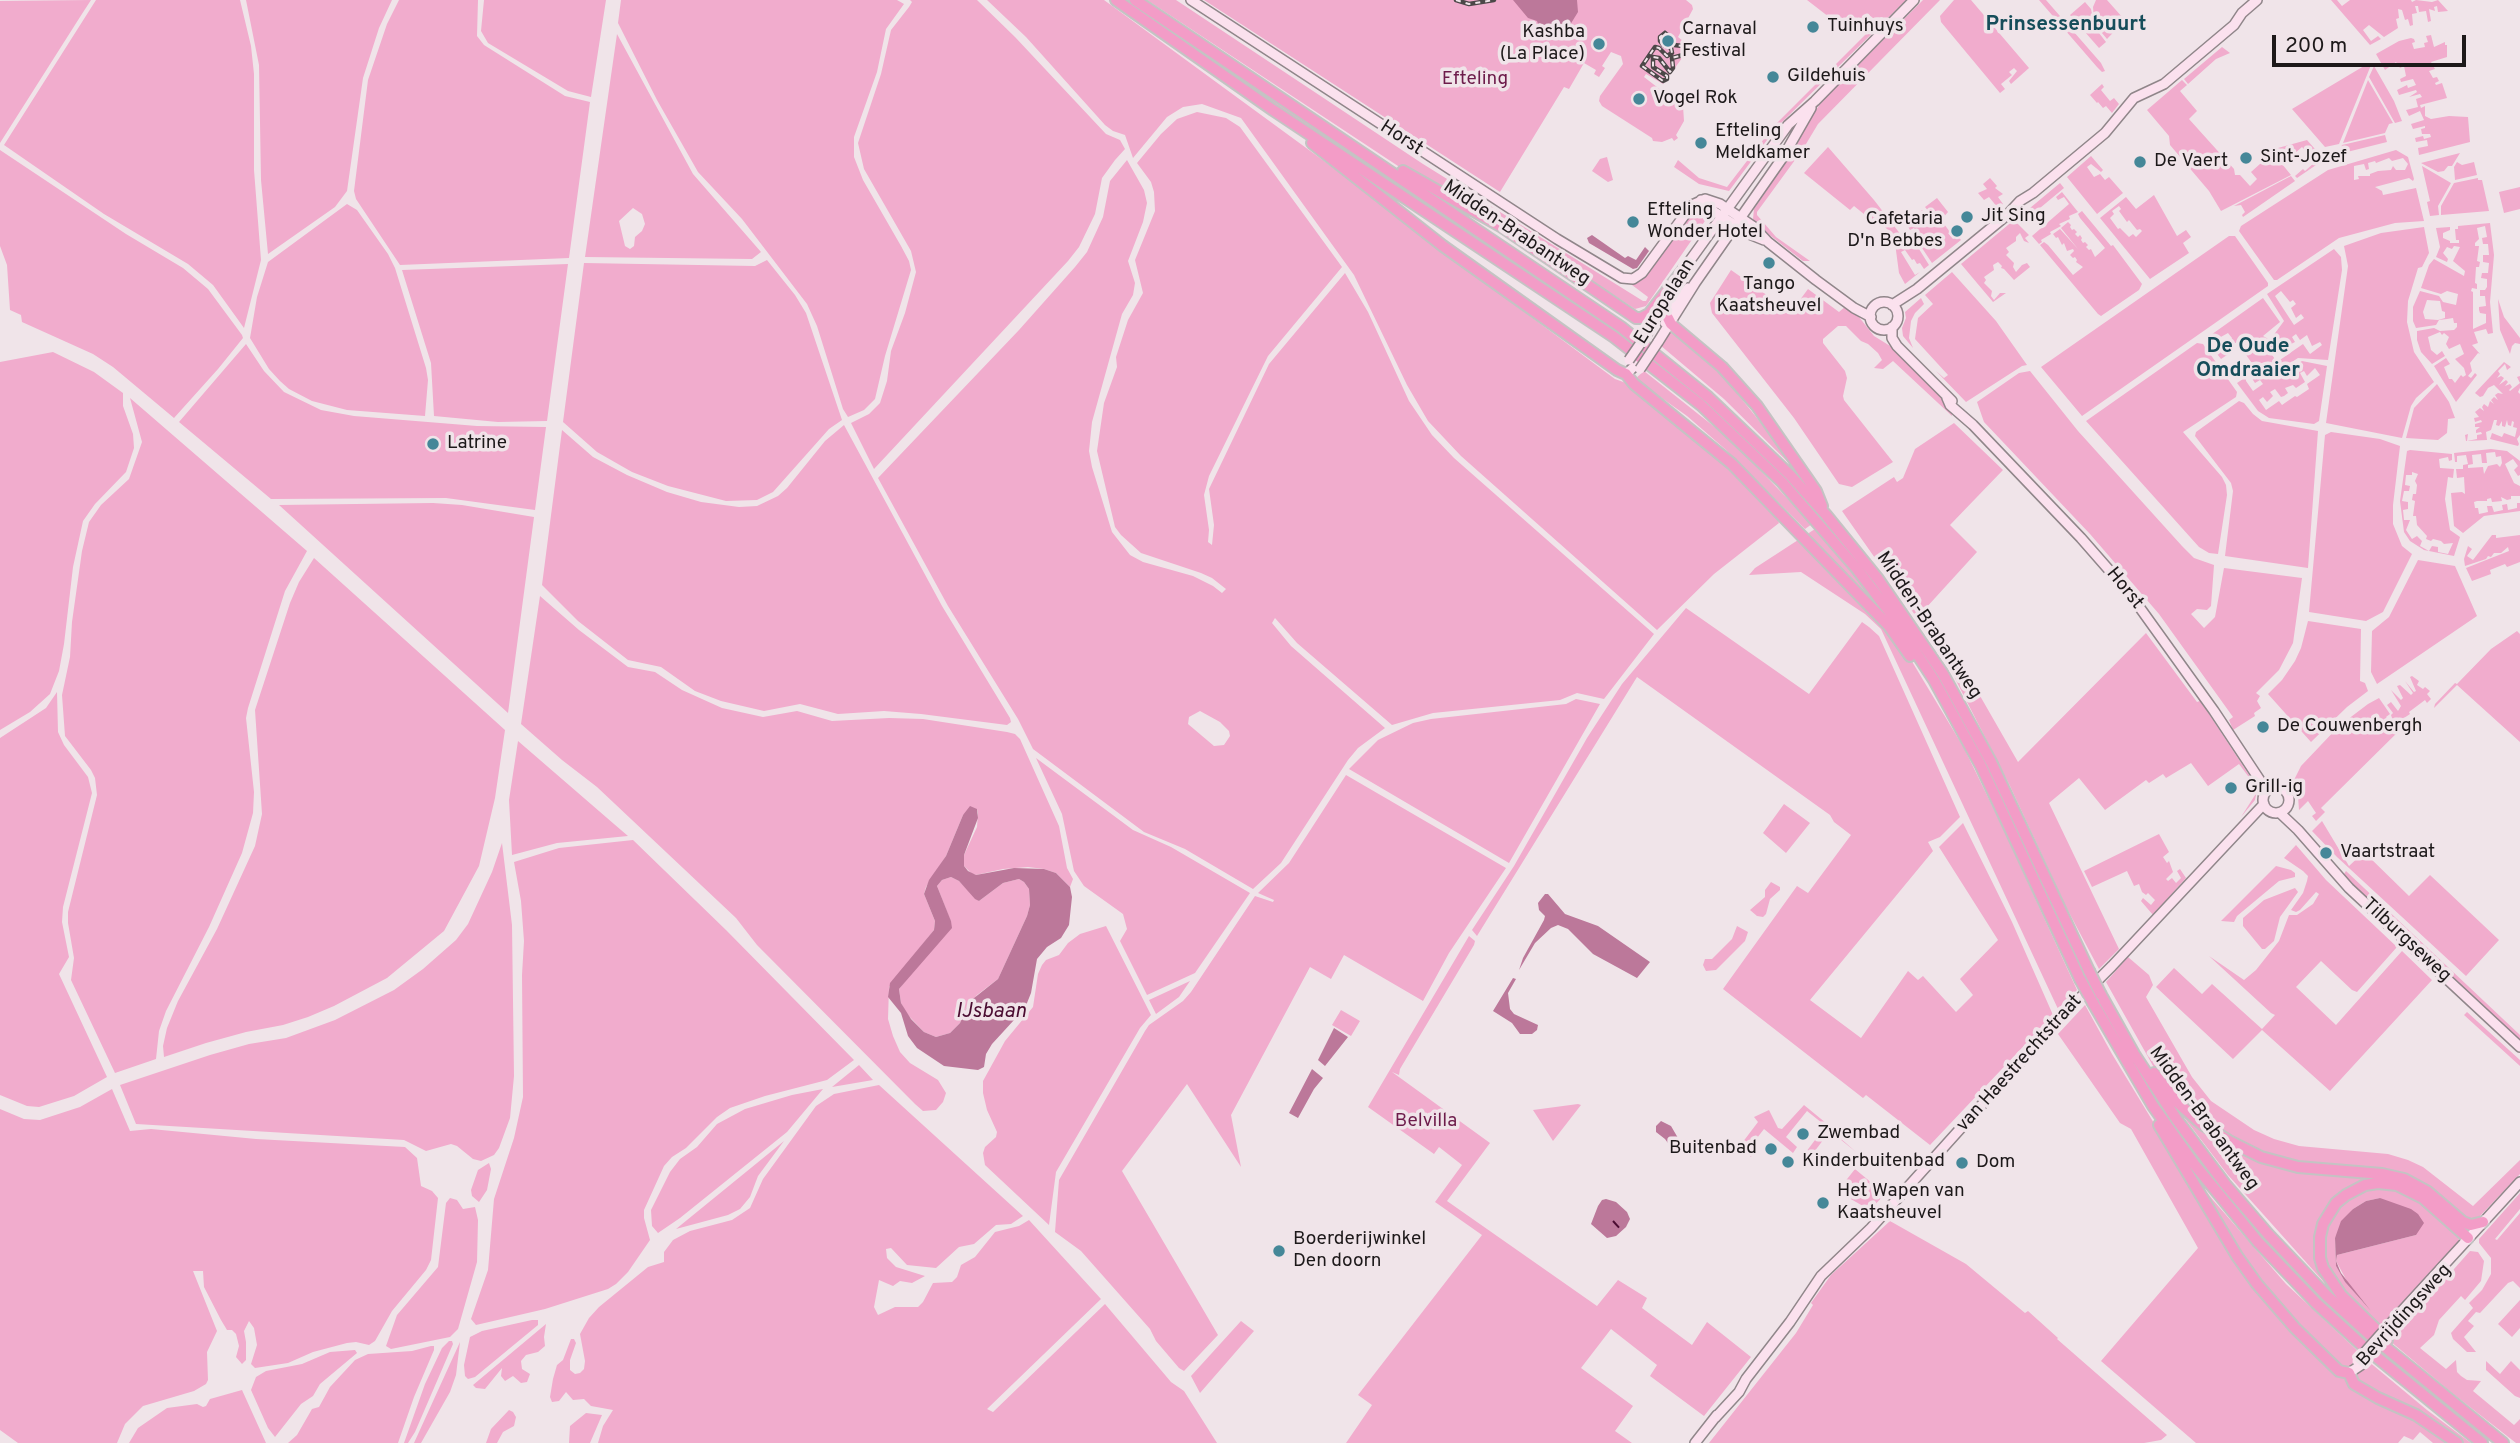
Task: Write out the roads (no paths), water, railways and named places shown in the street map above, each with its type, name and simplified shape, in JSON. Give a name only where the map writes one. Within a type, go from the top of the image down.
[{"type":"highway","name":"Midden-Brabantweg","points":[[1116,0],[1272,110],[1614,337],[1707,411],[1782,482],[1836,543],[1891,614],[1945,698],[2153,1106],[2215,1192],[2277,1264],[2363,1346],[2483,1443]]},
{"type":"highway","name":"Midden-Brabantweg","points":[[1135,0],[1645,345],[1738,424],[1790,475],[1885,589],[1946,680],[1991,762],[2084,975]]},
{"type":"highway","points":[[1272,110],[1443,246],[1626,374],[1634,384],[1732,464],[1889,626],[1945,698]]},
{"type":"highway","points":[[1330,130],[1502,227],[1636,317],[1649,314],[1686,266]]},
{"type":"highway","points":[[1670,321],[1722,368],[1757,406],[1816,491],[1826,515]]},
{"type":"highway","name":"Midden-Brabantweg","points":[[2097,999],[2109,1011],[2177,1120],[2246,1210],[2326,1295],[2400,1361],[2503,1443]]},
{"type":"highway","points":[[2109,1011],[2135,1043],[2160,1082],[2177,1101],[2210,1130],[2229,1141],[2260,1157],[2284,1164],[2320,1170],[2382,1174],[2404,1179],[2428,1192],[2463,1222],[2471,1225],[2483,1222]]},
{"type":"highway","points":[[2153,1106],[2159,1126],[2257,1284],[2318,1351],[2339,1371],[2349,1374],[2354,1384],[2416,1415],[2456,1443]]},
{"type":"highway","points":[[2400,1361],[2388,1341],[2333,1286],[2323,1268],[2320,1237],[2329,1213],[2346,1195],[2356,1189],[2378,1183],[2397,1185],[2423,1198],[2468,1238]]},
{"type":"street","name":"Horst","points":[[1191,0],[1556,239],[1622,278],[1633,279],[1642,273],[1684,214],[1701,200],[1768,242],[1857,310],[1872,313]]},
{"type":"street","name":"Europalaan","points":[[1626,374],[1635,372],[1635,365],[1653,339],[1686,266],[1788,125],[1914,0]]},
{"type":"street","points":[[1895,308],[2007,215],[2024,206],[2033,193],[2112,127],[2127,104],[2164,84],[2234,25],[2242,13],[2257,0]]},
{"type":"street","name":"Europalaan","points":[[1626,374],[1670,321],[1783,157],[1815,101]]},
{"type":"street","points":[[1879,303],[1895,308],[1897,320],[1889,328],[1875,326],[1872,313],[1879,303]]},
{"type":"street","name":"Horst","points":[[1889,328],[1897,346],[1970,418],[1973,425],[2081,538],[2130,594],[2269,790]]},
{"type":"street","points":[[2280,788],[2288,794],[2289,802],[2283,811],[2265,807],[2269,790],[2280,788]]},
{"type":"street","name":"van Haestrechtstraat","points":[[1695,1443],[1730,1404],[1821,1276],[1871,1227],[2059,1019],[2248,820],[2265,807]]},
{"type":"street","name":"Tilburgseweg","points":[[2283,811],[2349,888],[2520,1046]]},
{"type":"street","name":"Bevrijdingsweg","points":[[2349,1374],[2520,1182]]},
{"type":"street","name":"Bevrijdingsweg","points":[[2391,1327],[2520,1190]]},
{"type":"water","points":[[1513,0],[1577,0],[1578,12],[1570,25],[1554,36],[1540,23],[1528,18]]},
{"type":"water","points":[[1592,235],[1625,258],[1628,256],[1636,260],[1645,247],[1649,251],[1637,268],[1633,269],[1589,243],[1587,238]]},
{"type":"water","name":"IJsbaan","points":[[970,806],[977,809],[978,818],[964,855],[964,866],[968,871],[976,875],[1014,868],[1044,869],[1056,873],[1070,887],[1072,897],[1069,925],[1061,938],[1047,947],[1037,959],[1031,993],[1025,1008],[992,1044],[986,1054],[984,1067],[978,1070],[944,1066],[917,1048],[908,1036],[901,1013],[888,997],[890,983],[934,930],[935,921],[924,894],[929,880],[946,856],[963,815]],"holes":[[[951,877],[959,881],[979,901],[1003,883],[1019,879],[1029,889],[1030,905],[998,979],[969,1002],[960,1023],[950,1033],[936,1037],[924,1032],[911,1019],[901,1003],[899,989],[952,928],[937,886],[942,880]]]},
{"type":"water","points":[[1548,894],[1565,914],[1598,926],[1650,962],[1637,978],[1593,954],[1568,929],[1558,925],[1535,943],[1519,970],[1544,920],[1545,916],[1539,910],[1538,903]]},
{"type":"water","points":[[1513,978],[1516,979],[1508,993],[1510,1009],[1514,1014],[1538,1025],[1532,1034],[1520,1034],[1512,1023],[1493,1011]]},
{"type":"water","points":[[1334,1028],[1348,1037],[1325,1066],[1318,1060]]},
{"type":"water","points":[[1312,1069],[1323,1078],[1298,1118],[1289,1113]]},
{"type":"water","points":[[1661,1121],[1671,1126],[1678,1138],[1688,1145],[1685,1154],[1675,1153],[1656,1132],[1656,1126]]},
{"type":"water","points":[[2380,1198],[2411,1209],[2424,1223],[2416,1235],[2337,1255],[2336,1261],[2341,1273],[2371,1311],[2345,1282],[2336,1266],[2335,1238],[2341,1221],[2353,1209],[2366,1201]]},
{"type":"water","points":[[1606,1199],[1616,1202],[1627,1212],[1630,1219],[1616,1236],[1607,1238],[1591,1224],[1598,1206]]},
{"type":"railway","points":[[1456,0],[1469,4],[1494,0]]},
{"type":"railway","points":[[1665,33],[1674,45],[1683,46],[1686,50],[1683,55],[1672,58],[1673,68],[1670,72],[1659,58],[1653,57],[1653,67],[1667,76],[1663,81],[1642,66],[1655,47],[1667,56],[1672,53],[1671,48],[1660,41],[1660,37],[1665,33]]},
{"type":"place","name":"Tuinhuys","points":[[1813,27]]},
{"type":"place","name":"Carnaval Festival","points":[[1668,41]]},
{"type":"place","name":"Kashba (La Place)","points":[[1599,44]]},
{"type":"place","name":"Gildehuis","points":[[1773,77]]},
{"type":"place","name":"Vogel Rok","points":[[1639,99]]},
{"type":"place","name":"Efteling Meldkamer","points":[[1701,143]]},
{"type":"place","name":"Sint-Jozef","points":[[2246,158]]},
{"type":"place","name":"De Vaert","points":[[2140,162]]},
{"type":"place","name":"Jit Sing","points":[[1967,217]]},
{"type":"place","name":"Efteling Wonder Hotel","points":[[1633,222]]},
{"type":"place","name":"Cafetaria D'n Bebbes","points":[[1957,231]]},
{"type":"place","name":"Tango Kaatsheuvel","points":[[1769,263]]},
{"type":"place","name":"Latrine","points":[[433,444]]},
{"type":"place","name":"De Couwenbergh","points":[[2263,727]]},
{"type":"place","name":"Grill-ig","points":[[2231,788]]},
{"type":"place","name":"Vaartstraat","points":[[2326,853]]},
{"type":"place","name":"Zwembad","points":[[1803,1134]]},
{"type":"place","name":"Buitenbad","points":[[1771,1149]]},
{"type":"place","name":"Kinderbuitenbad","points":[[1788,1162]]},
{"type":"place","name":"Dom","points":[[1962,1163]]},
{"type":"place","name":"Het Wapen van Kaatsheuvel","points":[[1823,1203]]},
{"type":"place","name":"Boerderijwinkel Den doorn","points":[[1279,1251]]},
{"type":"district","name":"Prinsessenbuurt","points":[[2066,26]]},
{"type":"district","name":"De Oude Omdraaier","points":[[2248,360]]},
{"type":"park label","name":"Efteling","points":[[1475,80]]},
{"type":"park label","name":"Belvilla","points":[[1426,1122]]}]
